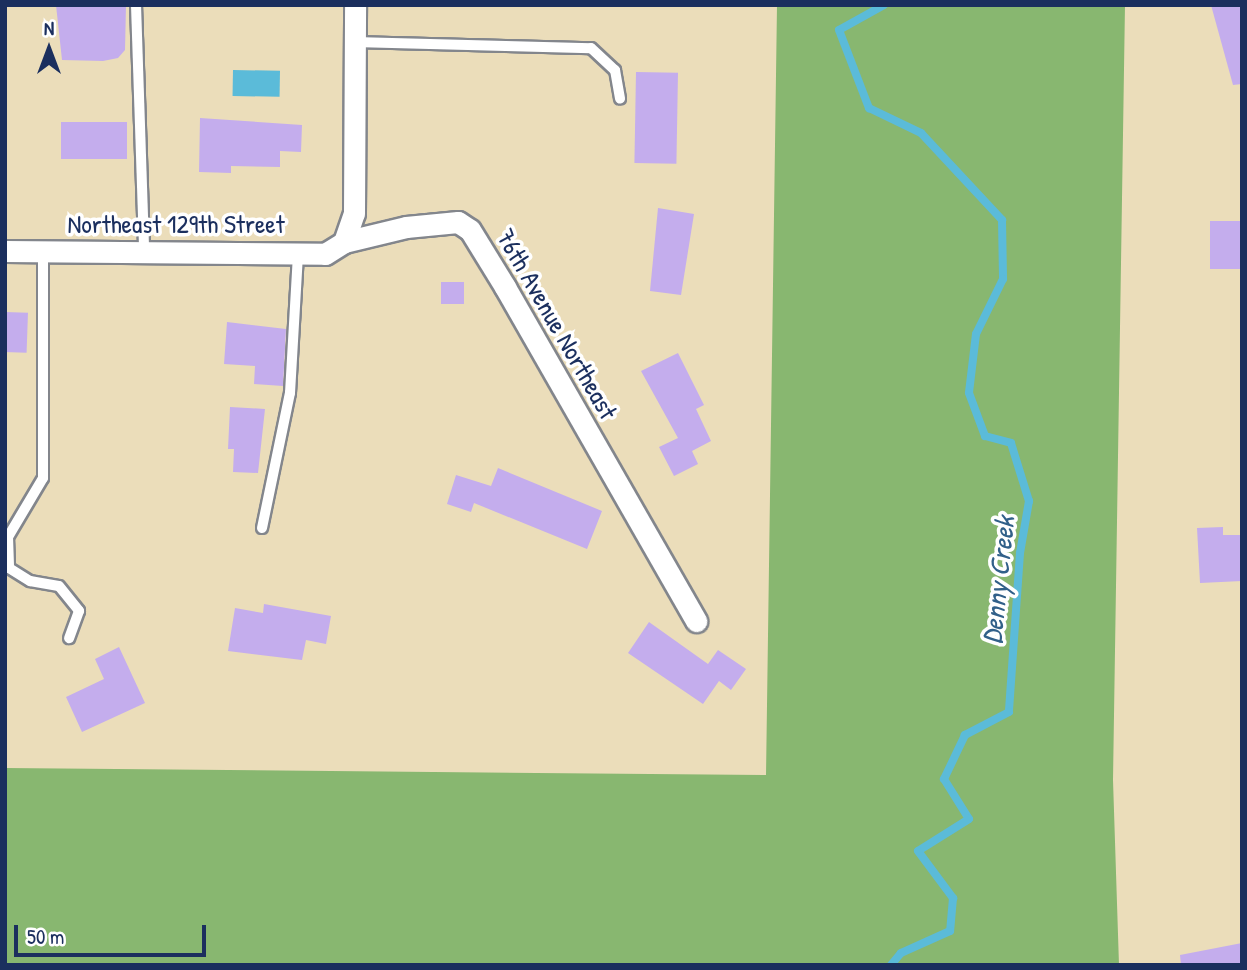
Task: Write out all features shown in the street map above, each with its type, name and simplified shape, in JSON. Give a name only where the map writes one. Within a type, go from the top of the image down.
[{"type":"street","points":[[344,242],[354,213],[355,5]]},
{"type":"street","name":"76th Avenue Northeast","points":[[344,242],[445,223],[458,222],[470,230],[696,621]]},
{"type":"street","name":"Northeast 129th Street","points":[[5,251],[325,254],[344,242]]},
{"type":"lane","points":[[136,5],[144,252]]},
{"type":"lane","points":[[354,42],[591,48],[615,70],[620,99]]},
{"type":"lane","points":[[43,251],[43,478],[8,537],[9,568],[30,581],[59,586],[79,611],[69,638]]},
{"type":"lane","points":[[262,528],[290,393],[298,253]]},
{"type":"green space","points":[[777,5],[1125,5],[1113,780],[1119,965],[5,965],[5,768],[766,775]]},
{"type":"water","points":[[233,70],[280,71],[280,97],[233,96]]},
{"type":"building","points":[[56,5],[126,5],[125,50],[118,58],[103,61],[62,60]]},
{"type":"building","points":[[1211,5],[1242,5],[1242,84],[1233,85]]},
{"type":"building","points":[[636,72],[678,73],[676,164],[634,163]]},
{"type":"building","points":[[200,118],[302,125],[301,152],[280,151],[280,167],[231,166],[231,173],[199,172]]},
{"type":"building","points":[[61,122],[127,122],[127,159],[61,159]]},
{"type":"building","points":[[658,208],[694,214],[681,295],[650,291]]},
{"type":"building","points":[[1210,221],[1242,221],[1242,269],[1210,269]]},
{"type":"building","points":[[441,282],[464,282],[464,304],[441,304]]},
{"type":"building","points":[[5,312],[28,313],[27,353],[5,352]]},
{"type":"building","points":[[227,322],[286,329],[283,386],[254,384],[255,366],[224,364]]},
{"type":"building","points":[[678,353],[704,405],[696,409],[711,441],[692,451],[698,464],[674,476],[659,447],[678,438],[641,371]]},
{"type":"building","points":[[230,407],[265,409],[258,473],[233,472],[234,449],[228,449]]},
{"type":"building","points":[[498,468],[602,511],[587,549],[474,503],[471,512],[447,504],[456,475],[491,486]]},
{"type":"building","points":[[1223,527],[1223,535],[1242,535],[1242,581],[1200,583],[1197,528]]},
{"type":"building","points":[[264,604],[331,616],[326,644],[306,640],[302,660],[228,651],[235,608],[263,613]]},
{"type":"building","points":[[649,622],[708,664],[718,650],[746,669],[731,690],[719,681],[703,704],[628,653]]},
{"type":"building","points":[[119,647],[145,703],[82,732],[66,697],[104,679],[95,659]]},
{"type":"building","points":[[1242,943],[1242,965],[1181,965],[1180,955]]},
{"type":"waterway","name":"Denny Creek","points":[[884,5],[839,30],[869,108],[921,133],[1002,220],[1003,279],[976,334],[969,393],[985,436],[1011,443],[1029,501],[1020,553],[1009,712],[965,735],[944,779],[969,819],[918,851],[953,898],[950,931],[901,953],[891,965]]}]
